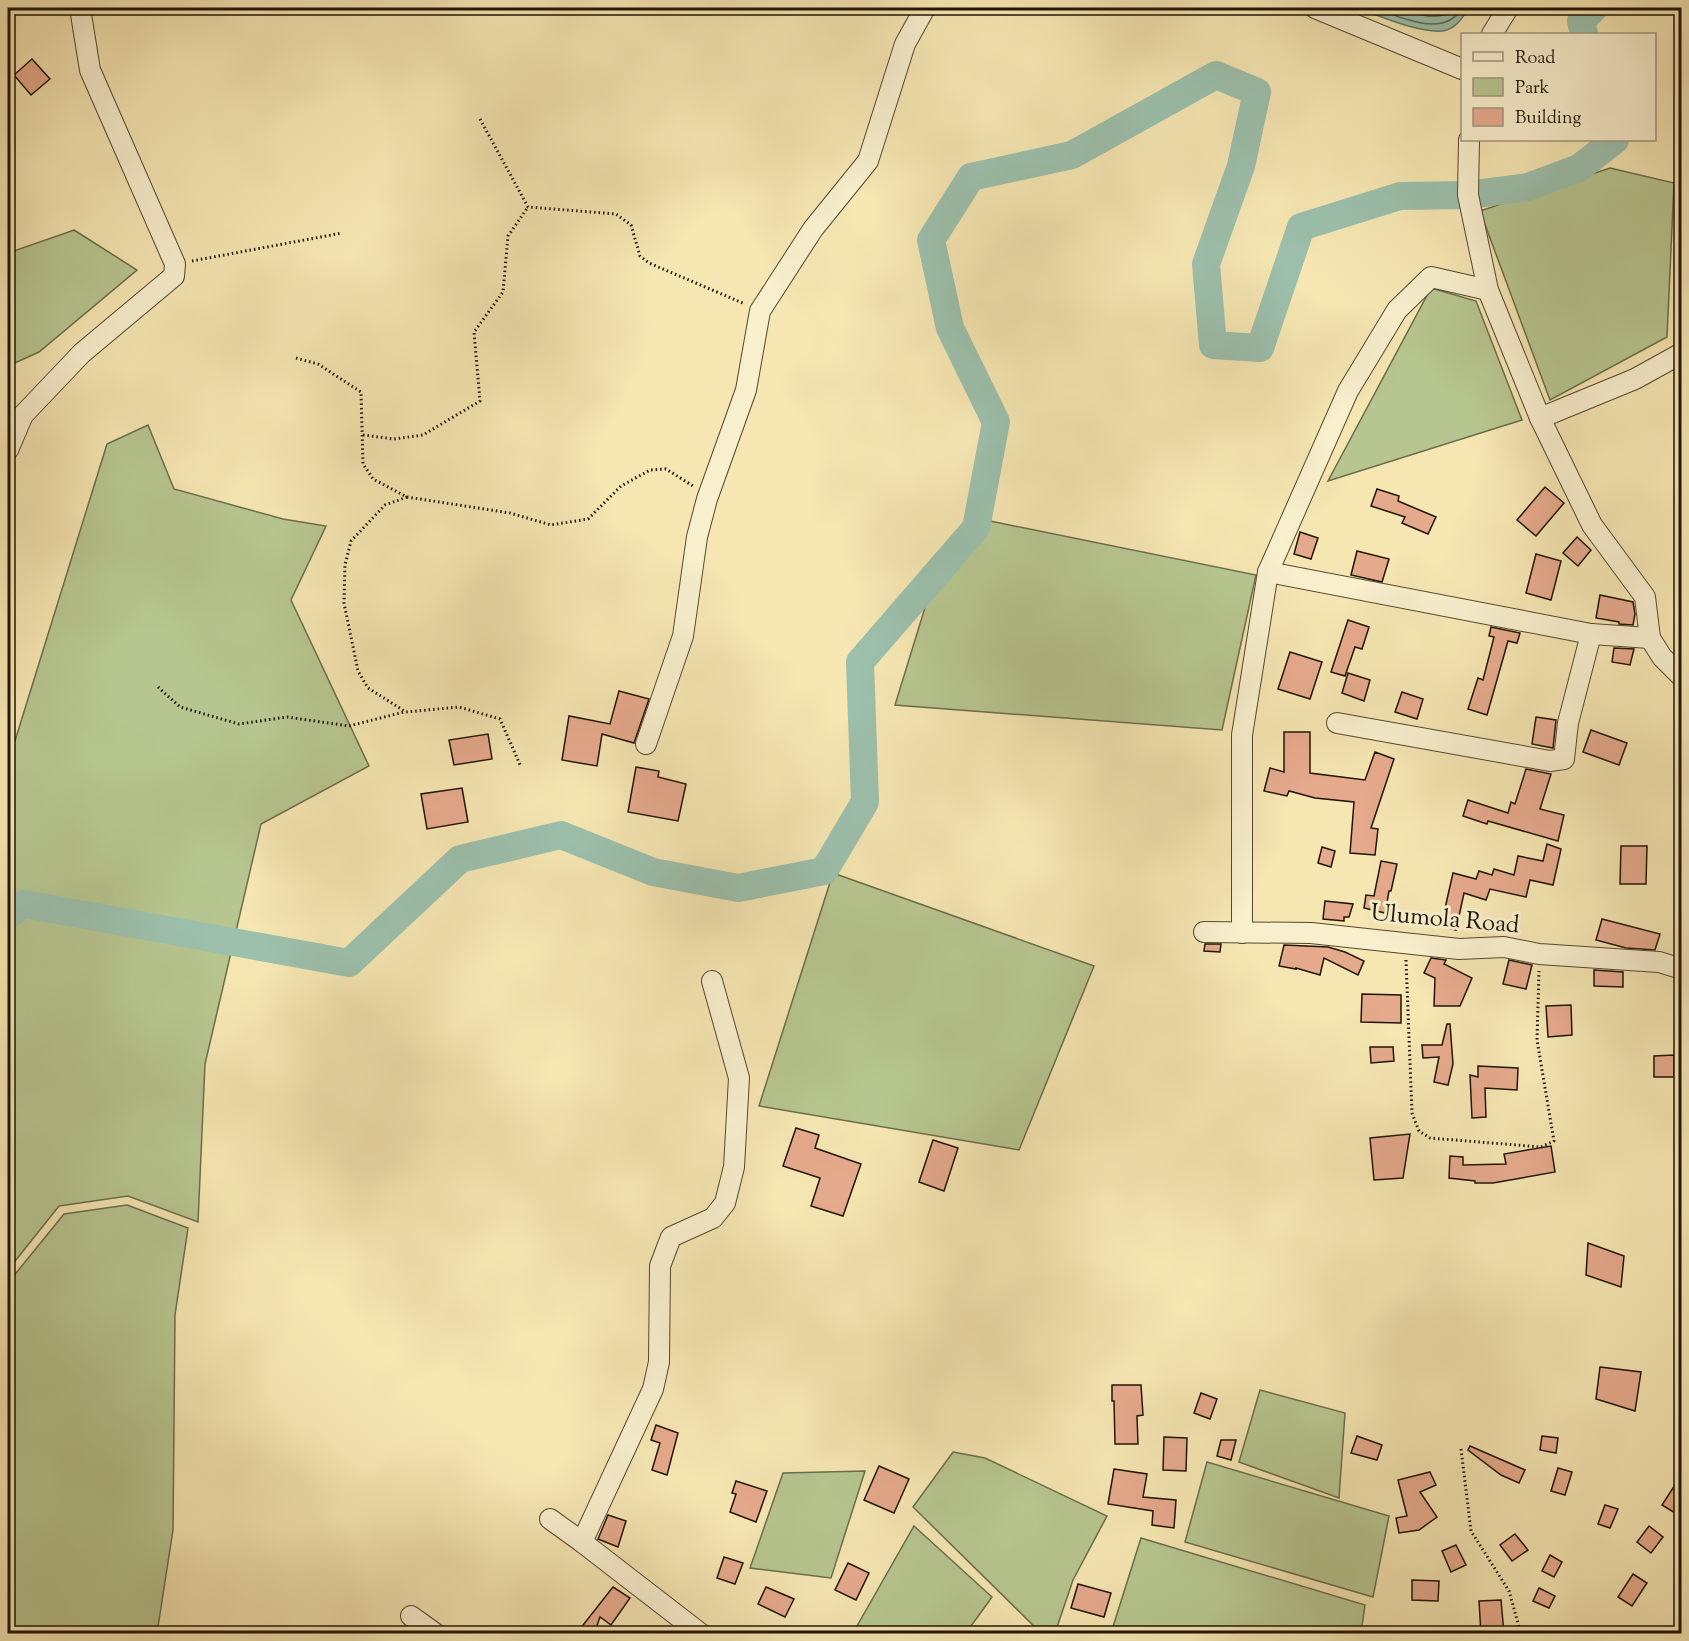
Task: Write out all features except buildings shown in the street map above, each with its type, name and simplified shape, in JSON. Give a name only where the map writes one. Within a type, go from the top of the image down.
[{"type":"street","points":[[8,450],[23,415],[82,353],[174,276],[175,264],[90,70],[80,8]]},
{"type":"street","points":[[646,744],[683,636],[697,537],[746,390],[760,311],[813,229],[868,161],[905,44],[925,8]]},
{"type":"street","points":[[1315,8],[1461,69]]},
{"type":"street","points":[[1493,33],[1508,8]]},
{"type":"street","points":[[1469,141],[1468,195],[1488,290],[1540,418],[1592,525],[1645,597],[1650,638],[1662,657],[1682,677]]},
{"type":"street","points":[[1242,933],[1242,735],[1268,572],[1348,391],[1397,310],[1431,277],[1488,290]]},
{"type":"street","points":[[1540,418],[1635,379],[1682,353]]},
{"type":"street","points":[[1268,572],[1591,634],[1650,638]]},
{"type":"street","points":[[1337,723],[1550,761],[1564,759],[1568,723],[1591,634]]},
{"type":"street","name":"Ulumola Road","points":[[1204,933],[1311,933],[1459,949],[1504,947],[1539,954],[1659,962],[1682,969]]},
{"type":"street","points":[[582,1542],[653,1389],[659,1362],[660,1266],[671,1237],[713,1218],[725,1203],[734,1167],[738,1078],[712,981]]},
{"type":"street","points":[[550,1520],[701,1634]]},
{"type":"street","points":[[411,1616],[436,1634]]},
{"type":"path","points":[[480,119],[528,207]]},
{"type":"path","points":[[528,207],[616,214],[631,225],[640,256],[649,263],[760,311]]},
{"type":"path","points":[[363,435],[394,440],[423,435],[480,401],[474,332],[503,292],[508,236],[528,207]]},
{"type":"path","points":[[175,264],[342,233]]},
{"type":"path","points":[[296,358],[318,364],[361,392],[363,464],[374,479],[407,497],[510,513],[551,525],[588,519],[621,486],[650,470],[666,469],[701,490],[708,499]]},
{"type":"path","points":[[406,712],[368,688],[358,671],[344,603],[345,565],[351,541],[385,505],[407,497]]},
{"type":"path","points":[[158,687],[180,707],[239,724],[287,717],[349,726],[406,712],[459,707],[500,719],[521,767]]},
{"type":"path","points":[[1405,944],[1412,1113],[1419,1131],[1430,1138],[1541,1147],[1554,1141],[1537,1040],[1539,954]]},
{"type":"path","points":[[1461,1449],[1471,1532],[1509,1591],[1521,1634]]},
{"type":"green space","points":[[1610,168],[1674,183],[1667,337],[1550,400],[1480,211]]},
{"type":"green space","points":[[74,230],[137,270],[39,352],[8,366],[8,253]]},
{"type":"green space","points":[[1431,288],[1476,301],[1522,420],[1328,481]]},
{"type":"green space","points":[[148,425],[174,489],[283,519],[326,526],[291,600],[369,766],[261,824],[205,1064],[198,1222],[128,1196],[59,1206],[8,1270],[8,749],[14,744],[107,444]]},
{"type":"green space","points":[[990,521],[1256,575],[1222,730],[895,705],[927,601]]},
{"type":"green space","points":[[833,873],[1094,966],[1019,1150],[759,1106]]},
{"type":"green space","points":[[127,1205],[188,1228],[175,1315],[173,1530],[157,1633],[8,1633],[8,1283],[64,1214]]},
{"type":"green space","points":[[1260,1390],[1345,1413],[1339,1498],[1239,1462]]},
{"type":"green space","points":[[953,1452],[985,1458],[1107,1516],[1073,1580],[1055,1633],[1041,1633],[913,1507]]},
{"type":"green space","points":[[1207,1462],[1389,1516],[1373,1597],[1185,1542]]},
{"type":"green space","points":[[865,1471],[831,1578],[750,1568],[783,1473]]},
{"type":"green space","points":[[914,1526],[992,1597],[966,1633],[860,1633],[857,1626]]},
{"type":"green space","points":[[1141,1538],[1365,1605],[1361,1633],[1111,1633]]},
{"type":"water","points":[[1357,8],[1469,8],[1455,26],[1447,30],[1432,31],[1411,27]]},
{"type":"waterway","points":[[1584,33],[1581,21],[1594,8]]},
{"type":"waterway","points":[[8,915],[24,904],[349,963],[460,859],[561,835],[653,872],[738,888],[824,871],[865,802],[860,662],[976,528],[996,422],[950,328],[931,240],[971,177],[1072,155],[1216,75],[1257,92],[1241,166],[1206,264],[1213,345],[1260,348],[1301,227],[1400,196],[1468,195],[1528,187],[1579,168],[1614,141]]}]
